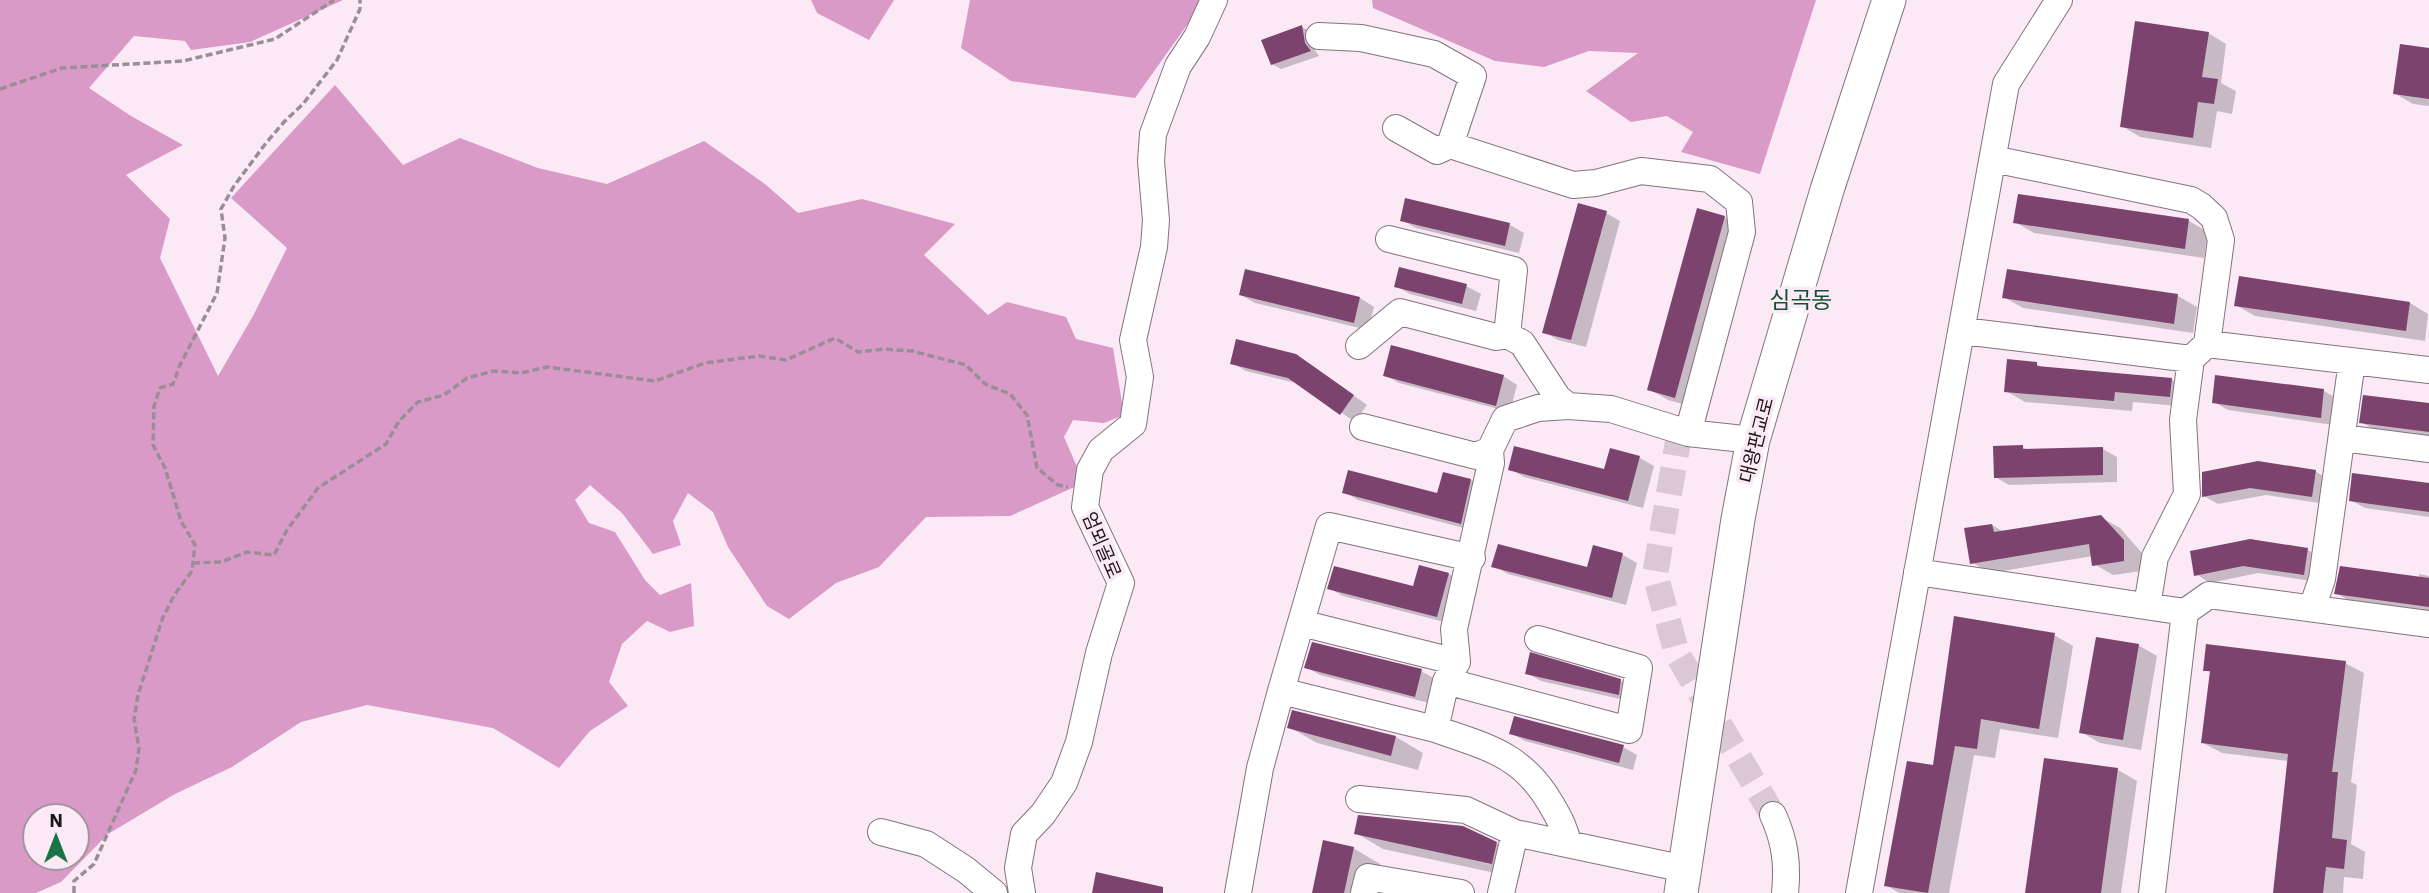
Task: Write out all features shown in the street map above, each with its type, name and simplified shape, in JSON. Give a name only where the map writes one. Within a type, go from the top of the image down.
[{"type":"main road","name":"대왕판교로","points":[[1683,881],[1738,519],[1753,440],[1827,190],[1889,0]]},
{"type":"street","name":"엄뫼골로","points":[[1022,893],[1018,868],[1024,834],[1043,814],[1064,783],[1079,742],[1099,653],[1121,583],[1085,507],[1090,470],[1101,450],[1133,424],[1140,377],[1133,340],[1154,247],[1156,220],[1153,134],[1178,66],[1197,37],[1214,0]]},
{"type":"street","points":[[1859,893],[2007,84],[2059,0]]},
{"type":"street","points":[[1319,36],[1361,38],[1434,54],[1474,76],[1450,145]]},
{"type":"street","points":[[1396,128],[1437,151],[1450,145],[1573,185],[1596,183],[1642,170],[1710,179],[1739,202],[1741,232],[1688,433]]},
{"type":"street","points":[[1993,159],[2191,200],[2214,218],[2221,240],[2183,420],[2187,494],[2155,557],[2147,606]]},
{"type":"street","points":[[1389,239],[1514,270],[1507,335]]},
{"type":"street","points":[[1359,346],[1400,312],[1496,337],[1507,335],[1522,343],[1558,398],[1568,406]]},
{"type":"street","points":[[1963,331],[2352,361],[2429,370]]},
{"type":"street","points":[[2312,608],[2322,579],[2352,361]]},
{"type":"street","points":[[1435,729],[1451,671],[1454,629],[1492,463],[1490,450],[1505,419],[1538,408],[1568,406],[1611,409],[1688,433],[1753,440]]},
{"type":"street","points":[[1363,427],[1476,456],[1490,450]]},
{"type":"street","points":[[2342,438],[2429,449]]},
{"type":"street","points":[[1238,893],[1260,768],[1329,526],[1472,558]]},
{"type":"street","points":[[1917,572],[2185,612],[2209,595],[2429,624]]},
{"type":"street","points":[[2152,893],[2185,612]]},
{"type":"street","points":[[1301,623],[1629,730],[1639,668],[1538,639]]},
{"type":"street","points":[[1281,691],[1435,729],[1505,755],[1525,769],[1543,789],[1565,828],[1568,844]]},
{"type":"street","points":[[1359,799],[1466,810],[1515,834],[1568,844],[1683,881]]},
{"type":"street","points":[[1773,815],[1783,837],[1787,872],[1785,893]]},
{"type":"street","points":[[881,832],[926,844],[966,870],[987,890],[995,893]]},
{"type":"street","points":[[1501,893],[1515,834]]},
{"type":"street","points":[[1364,893],[1368,877],[1461,893]]},
{"type":"path","points":[[0,89],[62,68],[183,61],[275,39],[334,0]]},
{"type":"path","points":[[74,893],[74,881],[94,864],[136,770],[139,748],[134,719],[138,695],[163,617],[175,594],[192,571],[195,545],[181,521],[165,468],[153,444],[154,406],[160,388],[173,384],[180,365],[218,293],[225,238],[221,209],[234,186],[266,143],[303,104],[337,60],[359,9],[360,0]]},
{"type":"path","points":[[193,563],[221,562],[247,552],[274,555],[287,530],[318,488],[386,444],[400,421],[418,402],[444,395],[467,378],[494,371],[520,373],[547,368],[655,381],[705,363],[759,356],[786,360],[835,338],[858,352],[884,349],[912,351],[966,365],[985,384],[1010,394],[1027,415],[1037,468],[1058,485],[1087,493]]},
{"type":"shaded area","points":[[0,0],[343,0],[250,42],[191,50],[185,41],[134,36],[89,88],[131,116],[183,145],[126,175],[170,219],[160,258],[218,376],[253,316],[287,248],[231,198],[335,85],[403,165],[460,138],[538,168],[607,184],[704,141],[765,184],[798,213],[862,199],[955,224],[924,255],[988,315],[1007,302],[1066,317],[1076,339],[1113,348],[1124,415],[1104,423],[1073,420],[1064,437],[1078,469],[1079,485],[1010,516],[926,517],[879,567],[836,583],[789,619],[767,606],[728,547],[713,512],[688,493],[673,521],[681,545],[653,554],[622,513],[590,485],[575,500],[589,523],[615,532],[645,580],[660,595],[691,583],[694,626],[670,632],[647,621],[622,644],[609,682],[628,706],[590,731],[559,768],[493,728],[367,705],[301,722],[232,767],[175,794],[108,834],[91,851],[91,802],[21,802],[21,872],[71,872],[61,882],[36,893],[0,893]]},
{"type":"shaded area","points":[[811,0],[894,0],[869,40],[817,13]]},
{"type":"shaded area","points":[[970,0],[1202,0],[1202,4],[1135,98],[1011,81],[961,48]]},
{"type":"shaded area","points":[[1372,0],[1816,0],[1760,174],[1681,152],[1693,132],[1667,116],[1631,122],[1586,91],[1638,53],[1589,51],[1544,67],[1495,61],[1373,8]]},
{"type":"building","points":[[2135,21],[2209,32],[2202,77],[2218,79],[2214,104],[2198,102],[2193,138],[2120,127]]},
{"type":"building","points":[[1302,25],[1305,43],[1311,51],[1271,65],[1261,40]]},
{"type":"building","points":[[2400,44],[2429,48],[2429,99],[2393,94]]},
{"type":"building","points":[[2018,194],[2189,219],[2185,249],[2013,223]]},
{"type":"building","points":[[1405,198],[1510,223],[1505,246],[1400,221]]},
{"type":"building","points":[[1578,203],[1607,211],[1571,340],[1542,333]]},
{"type":"building","points":[[1697,208],[1725,216],[1675,398],[1647,390]]},
{"type":"building","points":[[1399,267],[1467,284],[1462,304],[1394,287]]},
{"type":"building","points":[[1245,269],[1360,297],[1354,323],[1239,295]]},
{"type":"building","points":[[2007,269],[2178,294],[2174,324],[2002,298]]},
{"type":"building","points":[[2239,276],[2410,302],[2406,331],[2234,306]]},
{"type":"building","points":[[1236,339],[1296,354],[1354,395],[1340,415],[1288,378],[1230,364]]},
{"type":"building","points":[[1391,345],[1504,375],[1496,406],[1383,376]]},
{"type":"building","points":[[2007,359],[2037,362],[2037,366],[2172,378],[2170,397],[2115,392],[2114,401],[2004,392]]},
{"type":"building","points":[[2215,375],[2324,389],[2321,418],[2212,403]]},
{"type":"building","points":[[2363,395],[2429,403],[2429,432],[2359,423]]},
{"type":"building","points":[[2023,445],[2023,449],[2103,447],[2103,475],[1994,478],[1993,446]]},
{"type":"building","points":[[1514,446],[1604,469],[1610,448],[1640,456],[1628,501],[1508,470]]},
{"type":"building","points":[[2258,461],[2316,470],[2312,497],[2250,488],[2202,497],[2202,472]]},
{"type":"building","points":[[1348,470],[1437,493],[1443,472],[1471,479],[1461,524],[1342,493]]},
{"type":"building","points":[[2352,473],[2429,483],[2429,512],[2349,501]]},
{"type":"building","points":[[2101,515],[2124,540],[2124,561],[2092,566],[2089,544],[1970,564],[1964,528],[1992,524],[1994,532]]},
{"type":"building","points":[[2250,539],[2308,548],[2304,575],[2243,566],[2194,576],[2190,551]]},
{"type":"building","points":[[1498,544],[1587,567],[1593,545],[1623,553],[1612,598],[1491,567]]},
{"type":"building","points":[[1419,565],[1449,573],[1437,617],[1327,589],[1334,566],[1413,586]]},
{"type":"building","points":[[2340,566],[2429,578],[2429,607],[2334,594]]},
{"type":"building","points":[[1954,616],[2055,633],[2039,729],[1981,719],[1977,749],[1955,746],[1928,893],[1884,886],[1907,761],[1933,765]]},
{"type":"building","points":[[2096,637],[2139,644],[2123,740],[2079,733]]},
{"type":"building","points":[[1312,642],[1422,669],[1415,697],[1304,668]]},
{"type":"building","points":[[2206,644],[2346,661],[2332,772],[2338,772],[2332,838],[2347,840],[2344,869],[2326,867],[2323,893],[2273,893],[2288,754],[2201,743],[2210,671],[2203,671]]},
{"type":"building","points":[[1530,652],[1621,679],[1619,695],[1525,674]]},
{"type":"building","points":[[1292,710],[1396,736],[1391,756],[1287,728]]},
{"type":"building","points":[[1514,716],[1624,745],[1619,763],[1509,734]]},
{"type":"building","points":[[2044,758],[2118,768],[2101,893],[2025,893]]},
{"type":"building","points":[[1358,815],[1463,826],[1497,842],[1492,864],[1354,834]]},
{"type":"building","points":[[1323,840],[1354,847],[1344,893],[1312,893]]},
{"type":"building","points":[[1096,872],[1163,887],[1163,893],[1092,893]]},
{"type":"tunnel","points":[[1680,430],[1655,574],[1677,654],[1773,815]]},
{"type":"district","name":"심곡동","points":[[1801,300]]}]
